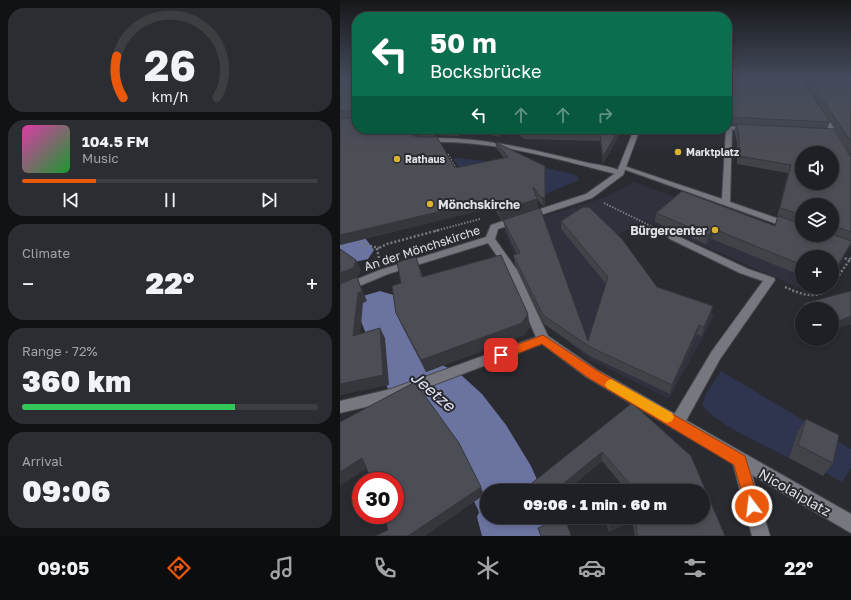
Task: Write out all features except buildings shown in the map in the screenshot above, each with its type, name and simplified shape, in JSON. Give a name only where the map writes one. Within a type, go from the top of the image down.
[{"type":"street","points":[[819,109],[851,163]]},
{"type":"street","points":[[732,128],[753,129]]},
{"type":"street","points":[[827,132],[834,133]]},
{"type":"street","points":[[621,170],[634,134]]},
{"type":"street","points":[[726,203],[728,134]]},
{"type":"street","points":[[419,141],[447,139],[484,142],[621,170],[726,203],[795,228]]},
{"type":"street","name":"An der Mönchskirche","points":[[490,239],[494,227],[589,196],[621,170]]},
{"type":"street","points":[[673,237],[744,271],[770,280],[716,356],[677,423]]},
{"type":"street","name":"An der Mönchskirche","points":[[340,290],[384,272],[490,239]]},
{"type":"street","name":"An der Mönchskirche","points":[[490,239],[512,270],[543,339]]},
{"type":"street","points":[[340,407],[391,395],[543,339]]},
{"type":"street","name":"Nicolaiplatz","points":[[543,339],[591,373],[740,461],[851,524]]},
{"type":"street","name":"Nicolaiplatz","points":[[740,461],[761,536]]},
{"type":"path","points":[[444,154],[452,154]]},
{"type":"path","points":[[448,154],[458,171]]},
{"type":"path","points":[[589,196],[673,237]]},
{"type":"path","points":[[354,234],[361,244],[379,248],[387,244],[486,218]]},
{"type":"path","points":[[379,248],[378,255],[384,272]]},
{"type":"path","points":[[839,275],[851,258]]},
{"type":"path","points":[[770,280],[795,291]]},
{"type":"path","points":[[802,294],[809,297],[820,294]]},
{"type":"shaded area","points":[[456,158],[537,166],[573,174],[577,176],[579,180],[524,203],[500,210],[492,207],[453,159]]},
{"type":"shaded area","points":[[634,182],[815,250],[795,250],[795,286],[645,220],[618,235],[655,295],[715,315],[669,399],[587,358],[556,330],[531,293],[503,229],[606,197]]},
{"type":"shaded area","points":[[839,259],[844,261],[839,266]]},
{"type":"shaded area","points":[[721,371],[851,449],[851,468],[842,482],[824,472],[797,433],[789,458],[729,427],[708,411],[702,404],[707,392]]},
{"type":"waterway","name":"Jeetze","points":[[340,231],[354,250]]},
{"type":"waterway","name":"Jeetze","points":[[380,308],[410,376],[439,392],[460,414],[483,448],[502,484]]},
{"type":"waterway","name":"Jeetze","points":[[516,524],[520,536]]},
{"type":"slow traffic","points":[[611,385],[667,417]]},
{"type":"place","name":"Marktplatz","points":[[678,152]]},
{"type":"place","name":"Rathaus","points":[[397,159]]},
{"type":"place","name":"Mönchskirche","points":[[430,204]]},
{"type":"place","name":"Bürgercenter","points":[[715,230]]},
{"type":"route","points":[[501,355],[543,339],[591,373],[740,461],[752,506]]}]
